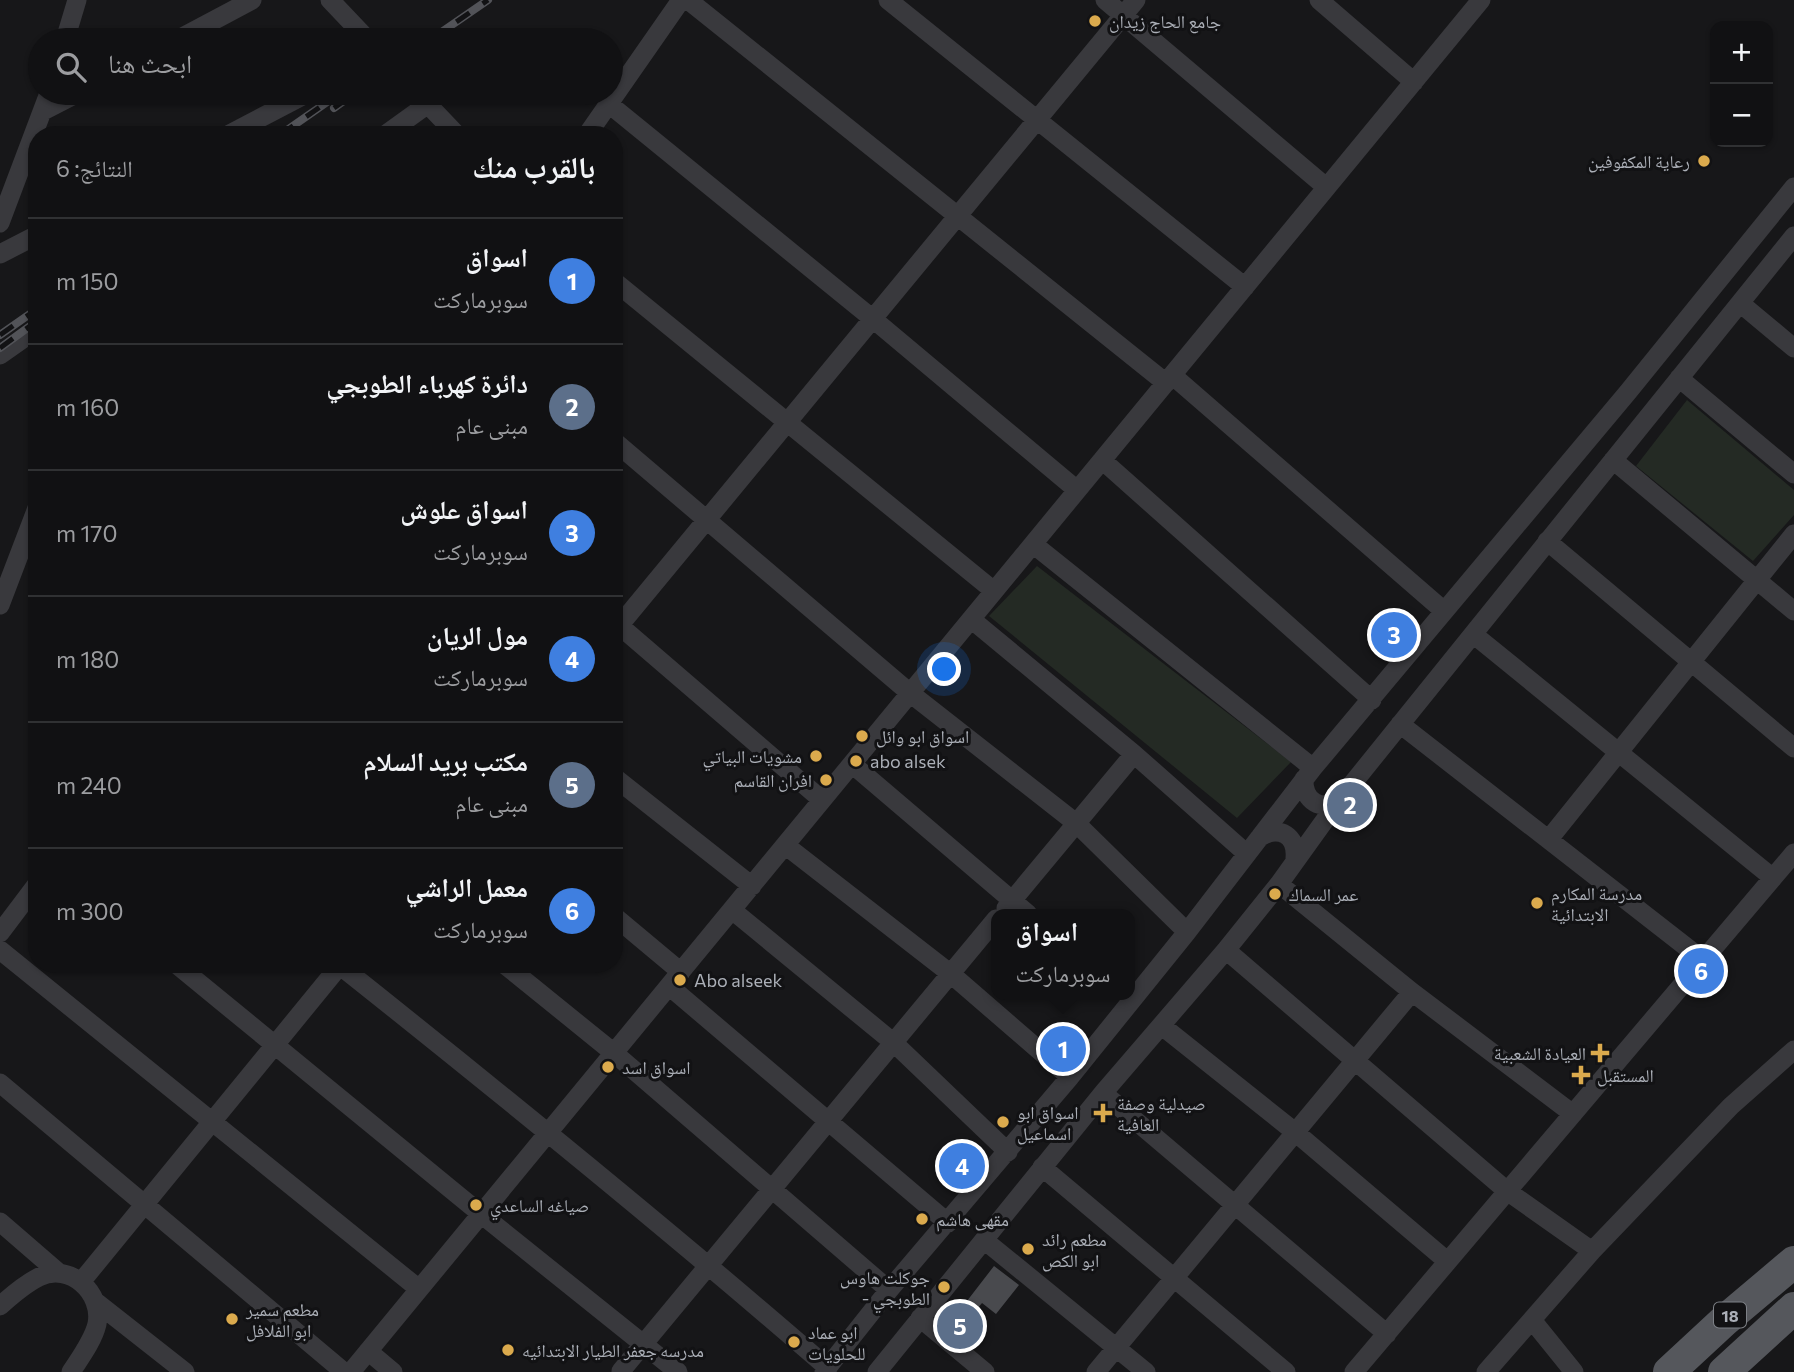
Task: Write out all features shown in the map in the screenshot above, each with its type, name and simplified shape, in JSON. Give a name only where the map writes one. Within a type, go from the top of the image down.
[{"type":"main road","name":"18","points":[[1669,1372],[1794,1262]]},
{"type":"main road","name":"18","points":[[1724,1372],[1794,1308]]},
{"type":"street","points":[[69,28],[77,0]]},
{"type":"street","points":[[200,28],[253,0]]},
{"type":"street","points":[[330,0],[357,28]]},
{"type":"street","points":[[623,83],[681,0]]},
{"type":"street","points":[[688,0],[1169,379],[1444,611]]},
{"type":"street","points":[[888,0],[1245,287]]},
{"type":"street","points":[[1105,0],[1130,7],[1326,187]]},
{"type":"street","points":[[1319,0],[1414,82]]},
{"type":"street","points":[[351,1372],[1481,0]]},
{"type":"street","points":[[623,618],[707,520],[1130,7]]},
{"type":"street","points":[[37,126],[45,105]]},
{"type":"street","points":[[245,126],[285,105]]},
{"type":"street","points":[[394,126],[416,105]]},
{"type":"street","points":[[429,105],[449,126]]},
{"type":"street","points":[[593,126],[607,105]]},
{"type":"street","points":[[609,105],[873,319],[1077,490]]},
{"type":"street","points":[[0,223],[28,149]]},
{"type":"street","points":[[1135,984],[1187,932],[1309,774],[1794,187]]},
{"type":"street","points":[[877,1372],[1102,1093],[1226,950],[1279,884],[1340,799],[1794,236]]},
{"type":"street","points":[[0,254],[28,240]]},
{"type":"street","points":[[623,288],[994,591]]},
{"type":"street","points":[[1740,303],[1794,348]]},
{"type":"street","points":[[0,355],[28,336]]},
{"type":"street","points":[[1679,378],[1794,474]]},
{"type":"street","points":[[623,450],[910,693],[1076,823],[1187,932]]},
{"type":"street","points":[[1102,460],[1372,700]]},
{"type":"street","points":[[1613,460],[1794,611]]},
{"type":"street","points":[[1569,461],[1595,482]]},
{"type":"street","points":[[0,605],[28,532]]},
{"type":"street","points":[[1549,839],[1794,534]]},
{"type":"street","points":[[1548,541],[1794,748]]},
{"type":"street","points":[[1033,544],[1309,774]]},
{"type":"street","points":[[971,619],[1134,754],[1247,854]]},
{"type":"street","points":[[623,632],[822,800]]},
{"type":"street","points":[[1473,634],[1773,878]]},
{"type":"street","points":[[1400,724],[1703,960]]},
{"type":"street","points":[[852,764],[1007,907],[1134,754]]},
{"type":"street","points":[[1309,774],[1305,793],[1314,803],[1328,806],[1340,799]]},
{"type":"street","points":[[623,784],[752,886]]},
{"type":"street","points":[[1260,836],[1278,831],[1286,834],[1293,840],[1296,858]]},
{"type":"street","points":[[785,845],[951,974],[1070,1077]]},
{"type":"street","points":[[1354,1372],[1794,853]]},
{"type":"street","points":[[1279,884],[1412,992],[1573,1114]]},
{"type":"street","points":[[0,933],[8,910],[28,892]]},
{"type":"street","points":[[732,910],[894,1043],[1008,1152]]},
{"type":"street","points":[[623,925],[675,979],[828,1122],[948,1223]]},
{"type":"street","points":[[621,1371],[991,925]]},
{"type":"street","points":[[0,950],[28,973]]},
{"type":"street","points":[[1226,950],[1507,1191],[1591,1251]]},
{"type":"street","points":[[28,973],[419,1289]]},
{"type":"street","points":[[187,973],[678,1372]]},
{"type":"street","points":[[81,1282],[333,973]]},
{"type":"street","points":[[350,973],[549,1132],[709,1265],[826,1370],[889,1290],[1070,1077],[1118,1001]]},
{"type":"street","points":[[515,973],[614,1053],[889,1290]]},
{"type":"street","points":[[1096,1372],[1412,992]]},
{"type":"street","points":[[1162,1026],[1295,1132],[1447,1261]]},
{"type":"street","points":[[1486,1372],[1591,1251],[1731,1106],[1794,1050]]},
{"type":"street","points":[[0,1083],[344,1372]]},
{"type":"street","points":[[1102,1093],[1387,1334]]},
{"type":"street","points":[[1042,1167],[1286,1372]]},
{"type":"street","points":[[0,1222],[60,1273],[81,1282],[96,1302],[185,1372]]},
{"type":"street","points":[[984,1240],[1146,1372]]},
{"type":"street","points":[[0,1306],[40,1276],[60,1273]]},
{"type":"street","points":[[71,1372],[95,1331],[96,1302]]},
{"type":"street","points":[[920,1318],[985,1372]]},
{"type":"street","points":[[1532,1320],[1574,1372]]},
{"type":"street","points":[[368,1351],[393,1372]]},
{"type":"shaded area","points":[[1687,400],[1794,490],[1794,515],[1753,561],[1636,466]]},
{"type":"shaded area","points":[[1037,566],[1291,762],[1237,818],[989,616]]},
{"type":"building","points":[[994,1266],[1019,1285],[996,1314],[982,1303],[960,1330],[950,1323]]},
{"type":"railway","points":[[447,28],[488,0]]},
{"type":"railway","points":[[293,126],[323,105]]},
{"type":"railway","points":[[334,108],[338,105]]},
{"type":"railway","points":[[0,335],[28,315]]},
{"type":"railway","points":[[0,348],[28,328]]},
{"type":"place","name":"جامع الحاج زيدان","points":[[1095,21]]},
{"type":"place","name":"رعاية المكفوفين","points":[[1704,161]]},
{"type":"place","name":"اسواق علوش","points":[[1394,635]]},
{"type":"place","name":"اسواق ابو وائل","points":[[862,736]]},
{"type":"place","name":"مشويات البياتي","points":[[816,756]]},
{"type":"place","name":"abo alsek","points":[[856,761]]},
{"type":"place","name":"افران القاسم","points":[[826,780]]},
{"type":"place","name":"دائرة كهرباء الطوبجي","points":[[1350,805]]},
{"type":"place","name":"عمر السماك","points":[[1275,894]]},
{"type":"place","name":"مدرسة المكارم الابتدائية","points":[[1537,903]]},
{"type":"place","name":"معمل الراشي","points":[[1701,971]]},
{"type":"place","name":"Abo alseek","points":[[680,980]]},
{"type":"place","name":"اسواق","points":[[1063,1049]]},
{"type":"place","name":"العيادة الشعبية","points":[[1600,1053]]},
{"type":"place","name":"اسواق اسد","points":[[608,1067]]},
{"type":"place","name":"المستقبل","points":[[1581,1075]]},
{"type":"place","name":"صيدلية وصفة العافية","points":[[1103,1113]]},
{"type":"place","name":"اسواق ابو اسماعيل","points":[[1003,1122]]},
{"type":"place","name":"مول الريان","points":[[962,1166]]},
{"type":"place","name":"صياغه الساعدي","points":[[476,1205]]},
{"type":"place","name":"مقهى هاشم","points":[[922,1219]]},
{"type":"place","name":"مطعم رائد ابو الكص","points":[[1028,1249]]},
{"type":"place","name":"جوكلت هاوس - الطوبجي","points":[[944,1287]]},
{"type":"place","name":"مطعم سمير ابو الفلافل","points":[[232,1319]]},
{"type":"place","name":"مكتب بريد السلام","points":[[960,1326]]},
{"type":"place","name":"ابو عماد للحلويات","points":[[794,1342]]},
{"type":"place","name":"مدرسه جعفر الطيار الابتدائيه","points":[[508,1350]]}]
